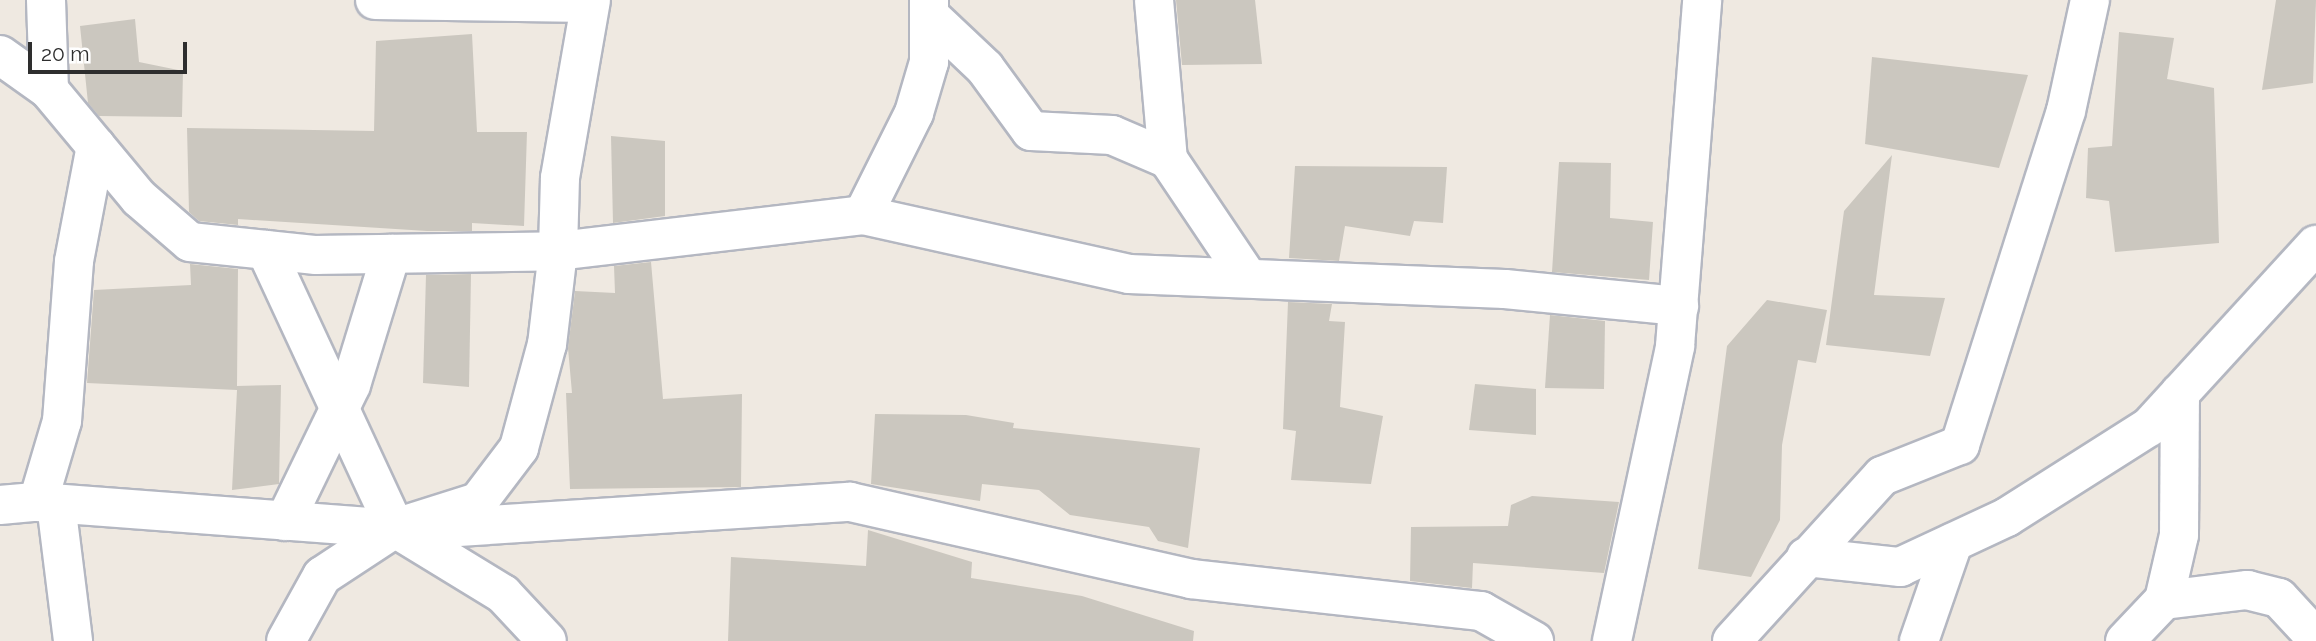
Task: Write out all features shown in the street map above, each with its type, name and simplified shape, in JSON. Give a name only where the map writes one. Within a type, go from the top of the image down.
[{"type":"street","points":[[46,0],[49,90]]},
{"type":"street","points":[[286,641],[322,576],[395,528],[478,502],[519,448],[547,344],[558,251],[560,178],[591,2],[375,0]]},
{"type":"street","points":[[1154,0],[1168,159],[1248,278]]},
{"type":"street","points":[[1612,641],[1679,306],[1702,0]]},
{"type":"street","points":[[1732,641],[1882,476],[1960,445],[2066,111],[2090,0]]},
{"type":"street","points":[[929,7],[985,68],[1031,131],[1112,135],[1168,159]]},
{"type":"street","points":[[863,215],[914,113],[929,62],[929,7]]},
{"type":"street","points":[[0,55],[49,90],[139,198],[190,242],[266,250],[391,254],[558,251],[863,215],[1129,274],[1505,289],[1679,306]]},
{"type":"street","points":[[73,641],[47,503],[62,421],[74,261],[96,146]]},
{"type":"street","points":[[1806,557],[1900,567],[2007,517],[2149,427],[2316,245]]},
{"type":"street","points":[[266,250],[342,404],[395,528],[503,594],[547,641]]},
{"type":"street","points":[[285,521],[342,404],[391,254]]},
{"type":"street","points":[[2125,641],[2164,600],[2179,535],[2180,393]]},
{"type":"street","points":[[0,505],[47,503],[395,528],[850,502],[1191,579],[1481,611],[1534,641]]},
{"type":"street","points":[[1919,641],[1953,543]]},
{"type":"street","points":[[2164,600],[2247,590],[2279,598],[2316,638]]},
{"type":"building","points":[[1176,0],[1255,0],[1262,64],[1182,65]]},
{"type":"building","points":[[2276,0],[2316,0],[2313,83],[2262,90]]},
{"type":"building","points":[[135,19],[139,62],[183,71],[182,117],[99,116],[88,103],[80,26]]},
{"type":"building","points":[[2119,32],[2174,38],[2167,79],[2214,88],[2219,243],[2115,252],[2109,201],[2086,198],[2088,148],[2112,146]]},
{"type":"building","points":[[472,34],[477,132],[527,132],[524,226],[472,223],[472,231],[427,231],[238,219],[238,225],[199,221],[189,212],[187,128],[374,131],[376,41]]},
{"type":"building","points":[[1872,57],[2028,75],[1999,168],[1865,144]]},
{"type":"building","points":[[611,136],[665,141],[665,216],[613,223]]},
{"type":"building","points":[[1892,155],[1874,295],[1945,298],[1930,356],[1826,345],[1844,211]]},
{"type":"building","points":[[1559,162],[1611,163],[1610,218],[1653,222],[1649,280],[1552,272]]},
{"type":"building","points":[[1295,166],[1447,167],[1443,223],[1414,221],[1410,236],[1345,226],[1339,261],[1289,258]]},
{"type":"building","points":[[651,262],[663,399],[742,394],[741,487],[570,489],[566,393],[572,393],[568,348],[575,291],[615,293],[614,266]]},
{"type":"building","points":[[190,264],[238,269],[237,386],[281,385],[279,484],[232,490],[237,390],[87,383],[94,290],[191,285]]},
{"type":"building","points":[[471,274],[469,387],[423,383],[426,275]]},
{"type":"building","points":[[1767,300],[1827,310],[1816,363],[1798,360],[1782,445],[1780,520],[1751,577],[1698,569],[1727,346]]},
{"type":"building","points":[[1288,302],[1332,304],[1329,321],[1345,322],[1340,407],[1383,416],[1371,484],[1291,480],[1296,431],[1283,429]]},
{"type":"building","points":[[1550,315],[1605,321],[1604,389],[1545,388]]},
{"type":"building","points":[[1475,384],[1536,389],[1536,435],[1469,430]]},
{"type":"building","points":[[875,414],[966,415],[1014,423],[1013,428],[1200,448],[1188,548],[1158,541],[1149,527],[1070,515],[1039,490],[982,484],[980,501],[871,484]]},
{"type":"building","points":[[1532,496],[1619,502],[1604,573],[1473,563],[1472,588],[1410,581],[1411,527],[1508,526],[1511,505]]},
{"type":"building","points":[[868,530],[972,562],[971,578],[1082,596],[1194,631],[1193,641],[728,641],[731,557],[866,566]]}]
